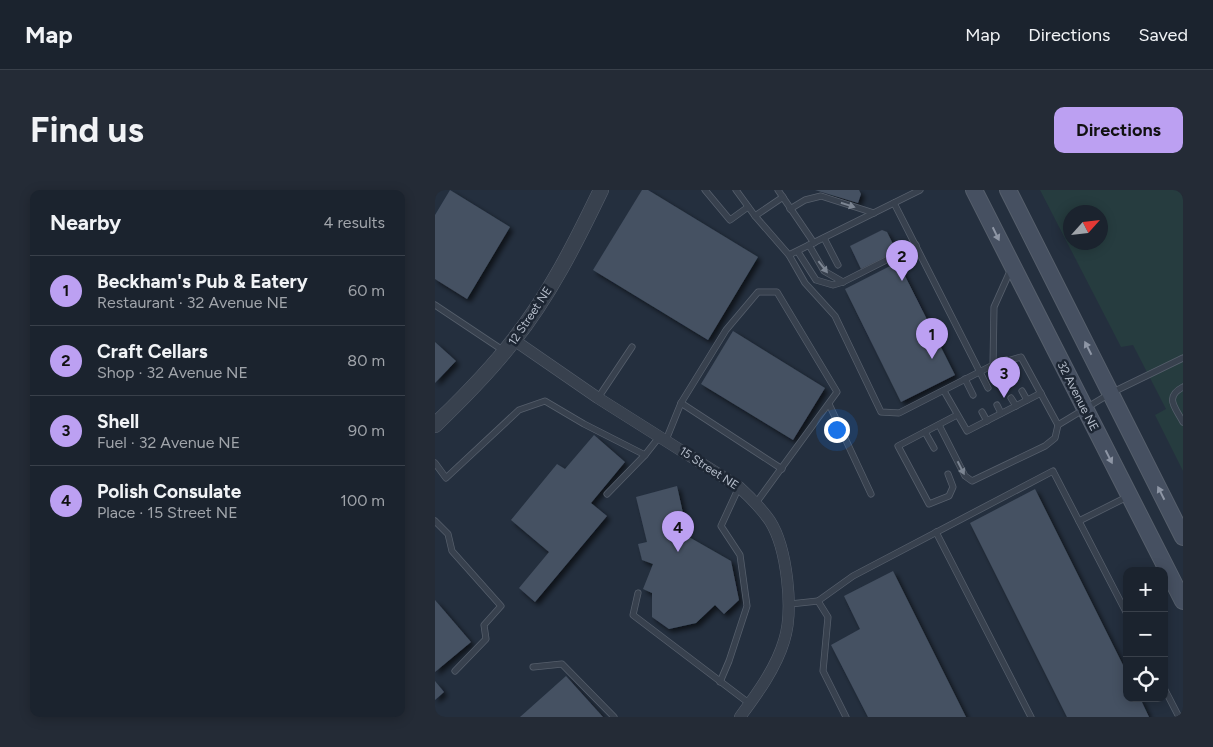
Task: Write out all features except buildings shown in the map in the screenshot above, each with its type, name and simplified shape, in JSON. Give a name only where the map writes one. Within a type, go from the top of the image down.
[{"type":"main road","name":"32 Avenue NE","points":[[974,190],[1183,601]]},
{"type":"main road","points":[[1008,190],[1183,537]]},
{"type":"street","name":"12 Street NE","points":[[435,425],[510,346],[553,281],[579,236],[601,190]]},
{"type":"street","name":"15 Street NE","points":[[510,346],[663,438],[739,487],[756,503],[771,522],[783,554],[790,604],[785,640],[770,672],[740,717]]},
{"type":"lane","points":[[705,190],[730,220],[748,207]]},
{"type":"lane","points":[[736,190],[789,256],[805,283],[835,316],[881,412],[899,413],[979,371],[1006,360],[1021,358],[1058,425],[1055,438],[1045,446],[972,481],[965,476],[939,425]]},
{"type":"lane","points":[[778,190],[812,244],[824,271],[843,282]]},
{"type":"lane","points":[[789,256],[918,190]]},
{"type":"lane","points":[[791,209],[805,200],[821,196],[874,213]]},
{"type":"lane","points":[[755,216],[783,198]]},
{"type":"lane","points":[[894,203],[988,388]]},
{"type":"lane","points":[[824,238],[838,265]]},
{"type":"lane","points":[[798,252],[816,280],[833,285],[843,282],[916,245]]},
{"type":"lane","points":[[1002,382],[993,365],[994,307],[1012,267]]},
{"type":"lane","points":[[607,494],[663,438],[681,403],[725,330],[758,292],[777,292],[837,392],[756,503]]},
{"type":"lane","points":[[435,305],[510,346]]},
{"type":"lane","points":[[598,398],[632,347]]},
{"type":"lane","points":[[1058,425],[1111,393],[1183,358]]},
{"type":"lane","points":[[1006,360],[1014,376]]},
{"type":"lane","points":[[965,380],[973,395]]},
{"type":"lane","points":[[1183,387],[1175,392],[1172,396],[1172,401],[1183,422]]},
{"type":"lane","points":[[944,391],[967,431],[1041,393]]},
{"type":"lane","points":[[1022,391],[1027,400]]},
{"type":"lane","points":[[1011,398],[1015,406]]},
{"type":"lane","points":[[435,463],[446,478],[519,410],[545,401],[645,455]]},
{"type":"lane","points":[[681,403],[782,469]]},
{"type":"lane","points":[[829,404],[871,494]]},
{"type":"lane","points":[[997,405],[1001,414]]},
{"type":"lane","points":[[982,412],[987,421]]},
{"type":"lane","points":[[948,474],[953,487],[949,496],[929,504],[898,446],[957,415]]},
{"type":"lane","points":[[925,432],[934,448]]},
{"type":"lane","points":[[790,604],[818,601],[853,576],[1053,471],[1126,612]]},
{"type":"lane","points":[[720,682],[747,606],[740,555],[721,526],[739,487]]},
{"type":"lane","points":[[1079,521],[1129,496]]},
{"type":"lane","points":[[435,521],[448,534],[452,551],[501,606],[483,625],[486,639],[455,672]]},
{"type":"lane","points":[[936,532],[1031,717]]},
{"type":"lane","points":[[638,593],[633,615],[750,704]]},
{"type":"lane","points":[[818,601],[828,617],[823,671],[846,717]]},
{"type":"lane","points":[[533,667],[562,664],[615,717]]},
{"type":"lane","points":[[1168,696],[1179,717]]},
{"type":"green space","points":[[1040,190],[1183,190],[1183,471],[1155,415],[1166,409],[1133,345],[1121,347],[1071,250],[1108,250],[1108,205],[1063,205],[1063,235]]},
{"type":"place","name":"Craft Cellars","points":[[902,281]]},
{"type":"place","name":"Beckham's Pub & Eatery","points":[[932,359]]},
{"type":"place","name":"Shell","points":[[1004,398]]},
{"type":"place","name":"Polish Consulate","points":[[678,552]]}]
